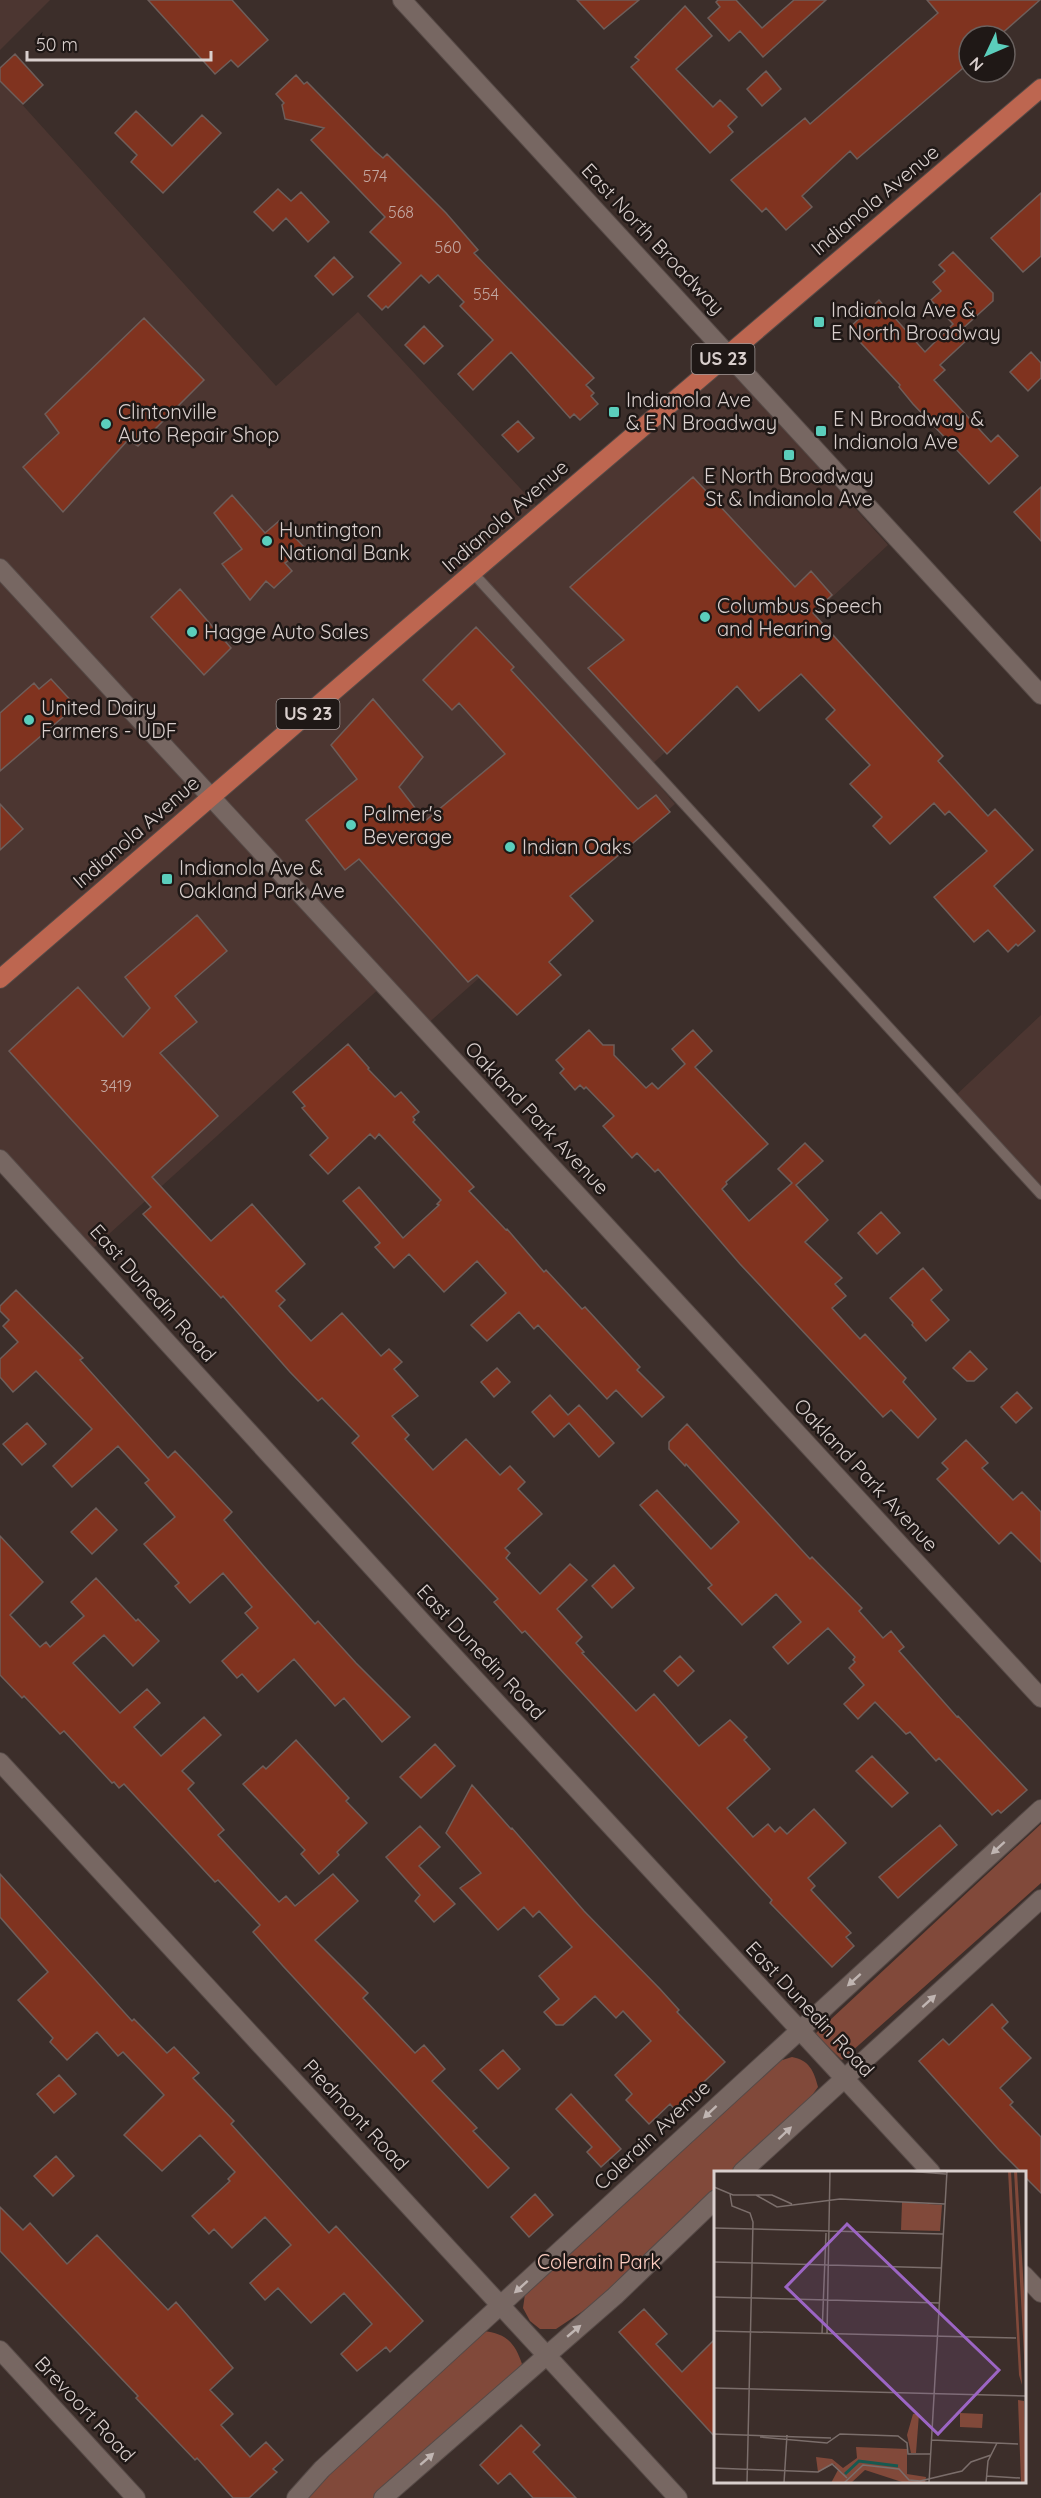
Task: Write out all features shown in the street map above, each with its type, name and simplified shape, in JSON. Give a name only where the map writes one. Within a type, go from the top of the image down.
[{"type":"main road","name":"Indianola Avenue","points":[[0,979],[1041,88]]},
{"type":"street","name":"East North Broadway","points":[[402,0],[1041,695]]},
{"type":"street","name":"Oakland Park Avenue","points":[[0,568],[1041,1698]]},
{"type":"street","name":"East Dunedin Road","points":[[0,1159],[843,2079],[930,2171]]},
{"type":"street","name":"Piedmont Road","points":[[0,1762],[678,2498]]},
{"type":"street","name":"Colerain Avenue","points":[[296,2498],[322,2469],[1041,1809]]},
{"type":"street","points":[[743,2171],[1041,1899]]},
{"type":"street","points":[[383,2498],[615,2296],[714,2201]]},
{"type":"street","points":[[1026,2277],[1041,2293]]},
{"type":"street","name":"Brevoort Road","points":[[0,2350],[136,2498]]},
{"type":"lane","points":[[473,573],[1041,1194]]},
{"type":"shaded area","points":[[0,0],[50,0],[0,50]]},
{"type":"shaded area","points":[[0,80],[276,386],[358,312],[541,511],[722,360],[888,545],[646,770],[675,804],[425,1026],[382,986],[87,1254],[0,1161]]},
{"type":"shaded area","points":[[1041,1015],[1041,1200],[953,1098]]},
{"type":"green space","points":[[1041,1824],[1041,1883],[842,2060],[815,2034]]},
{"type":"green space","name":"Colerain Park","points":[[792,2057],[798,2058],[810,2067],[818,2087],[810,2098],[732,2171],[714,2171],[714,2189],[607,2295],[556,2329],[540,2329],[530,2321],[523,2308],[525,2294],[776,2062]]},
{"type":"green space","points":[[483,2331],[497,2334],[512,2344],[522,2364],[516,2372],[375,2498],[305,2498],[355,2449]]},
{"type":"building","points":[[148,0],[232,0],[268,40],[238,67],[231,60],[215,74]]},
{"type":"building","points":[[577,0],[639,0],[604,29]]},
{"type":"building","points":[[736,0],[762,28],[794,0],[826,0],[763,57],[740,31],[729,41],[708,18],[720,7],[716,2]]},
{"type":"building","points":[[927,0],[1040,0],[1013,24],[957,24],[957,73],[857,159],[850,151],[802,196],[812,207],[786,230],[766,208],[762,212],[731,180],[805,118],[810,124],[938,13]]},
{"type":"building","points":[[685,6],[712,36],[676,69],[713,107],[720,100],[737,117],[728,126],[733,132],[710,153],[631,67],[639,60],[635,57]]},
{"type":"building","points":[[15,54],[43,85],[23,104],[0,81],[0,68]]},
{"type":"building","points":[[766,71],[781,89],[762,106],[747,89]]},
{"type":"building","points":[[296,75],[304,84],[307,82],[383,158],[387,154],[446,213],[478,250],[474,253],[594,378],[586,385],[594,393],[591,396],[598,404],[580,420],[574,414],[570,418],[511,352],[473,390],[458,374],[493,340],[460,306],[464,302],[438,275],[429,283],[421,275],[388,308],[386,306],[382,310],[368,296],[401,263],[370,232],[385,217],[311,140],[324,128],[285,119],[282,105],[284,103],[276,94]]},
{"type":"building","points":[[136,111],[172,146],[202,115],[221,133],[163,193],[131,162],[137,155],[115,133]]},
{"type":"building","points":[[278,189],[291,201],[301,192],[329,222],[308,242],[286,218],[273,231],[254,212]]},
{"type":"building","points":[[1041,193],[1041,256],[1023,272],[991,238]]},
{"type":"building","points":[[953,252],[993,293],[993,301],[960,331],[968,339],[940,365],[945,370],[934,380],[991,442],[998,435],[1018,456],[989,484],[913,404],[899,387],[900,385],[848,329],[879,300],[925,352],[953,324],[931,300],[941,291],[933,282],[945,271],[939,265]]},
{"type":"building","points":[[334,257],[353,277],[333,295],[315,276]]},
{"type":"building","name":"Clintonville Auto Repair Shop","points":[[144,318],[204,380],[138,446],[128,440],[63,512],[23,467],[59,433],[45,414]]},
{"type":"building","points":[[424,326],[443,346],[424,364],[405,345]]},
{"type":"building","points":[[1031,352],[1041,363],[1041,378],[1028,391],[1010,372]]},
{"type":"building","points":[[518,421],[534,438],[518,452],[502,435]]},
{"type":"building","points":[[693,477],[795,587],[811,571],[832,595],[813,613],[943,756],[938,761],[988,816],[995,809],[1033,850],[994,886],[1035,931],[1018,946],[1016,944],[1008,952],[988,930],[974,942],[934,897],[987,851],[949,811],[945,815],[934,803],[890,844],[873,826],[882,817],[850,784],[870,765],[826,719],[835,710],[801,674],[759,711],[737,686],[667,754],[588,668],[624,640],[570,587]]},
{"type":"building","points":[[1041,487],[1041,541],[1014,512]]},
{"type":"building","name":"Huntington National Bank","points":[[232,495],[265,533],[279,521],[306,549],[285,563],[292,571],[274,588],[266,581],[250,600],[222,564],[242,549],[214,513]]},
{"type":"building","name":"Hagge Auto Sales","points":[[180,589],[231,648],[204,675],[151,617]]},
{"type":"building","points":[[476,627],[514,667],[511,670],[638,809],[656,795],[670,812],[570,896],[593,921],[549,962],[561,975],[517,1015],[477,975],[468,982],[359,859],[345,870],[306,820],[357,779],[331,745],[373,699],[423,757],[399,787],[425,821],[505,754],[459,703],[452,710],[423,680]]},
{"type":"building","points":[[51,679],[76,706],[0,771],[0,713],[34,683],[39,689]]},
{"type":"building","points":[[0,804],[23,829],[0,850]]},
{"type":"building","points":[[197,915],[227,951],[175,996],[197,1022],[160,1053],[218,1116],[152,1177],[211,1241],[252,1204],[305,1264],[276,1291],[285,1300],[279,1306],[311,1341],[342,1313],[381,1356],[389,1349],[402,1362],[394,1369],[418,1396],[392,1416],[409,1435],[405,1439],[433,1470],[466,1439],[500,1475],[510,1466],[525,1482],[518,1489],[542,1514],[505,1548],[510,1553],[506,1558],[540,1594],[570,1564],[587,1580],[557,1609],[582,1637],[576,1643],[584,1652],[582,1653],[636,1711],[654,1694],[699,1746],[730,1720],[747,1737],[744,1740],[770,1769],[727,1808],[753,1837],[768,1824],[775,1832],[780,1827],[787,1834],[814,1809],[846,1843],[808,1878],[815,1886],[811,1890],[851,1933],[846,1937],[854,1946],[832,1967],[770,1903],[772,1900],[525,1631],[522,1633],[494,1602],[498,1599],[352,1443],[359,1436],[322,1398],[318,1401],[223,1296],[221,1298],[143,1214],[151,1207],[9,1051],[78,987],[123,1037],[150,1008],[125,977]]},
{"type":"building","points":[[589,1030],[603,1045],[614,1045],[614,1055],[646,1088],[652,1083],[658,1089],[685,1064],[672,1049],[693,1030],[712,1051],[695,1067],[768,1144],[726,1182],[727,1184],[722,1189],[749,1221],[792,1183],[778,1169],[805,1143],[823,1161],[796,1185],[828,1220],[805,1242],[842,1278],[835,1284],[846,1296],[832,1308],[860,1339],[865,1334],[906,1378],[903,1382],[936,1419],[918,1438],[891,1410],[883,1417],[740,1264],[658,1169],[655,1172],[637,1153],[632,1158],[603,1126],[614,1116],[586,1087],[584,1089],[580,1085],[575,1090],[560,1073],[564,1069],[556,1060]]},
{"type":"building","points":[[348,1044],[395,1097],[401,1092],[419,1112],[413,1117],[415,1120],[413,1122],[474,1187],[469,1191],[507,1229],[544,1272],[546,1270],[582,1309],[585,1307],[640,1367],[637,1370],[664,1397],[642,1417],[616,1390],[607,1399],[538,1325],[534,1329],[519,1312],[487,1341],[471,1325],[506,1293],[477,1261],[444,1292],[409,1254],[394,1268],[375,1247],[380,1243],[343,1201],[359,1187],[403,1238],[439,1205],[437,1204],[441,1200],[379,1134],[375,1139],[370,1134],[328,1174],[310,1155],[328,1138],[302,1108],[305,1106],[293,1092]]},
{"type":"building","points":[[881,1212],[900,1233],[877,1254],[858,1233]]},
{"type":"building","points":[[923,1268],[942,1290],[931,1300],[949,1320],[926,1341],[890,1298]]},
{"type":"building","points":[[16,1290],[83,1358],[80,1360],[168,1458],[175,1451],[232,1512],[224,1520],[266,1569],[315,1624],[318,1621],[410,1717],[382,1742],[344,1698],[335,1706],[294,1659],[258,1692],[242,1674],[237,1678],[222,1661],[258,1628],[245,1613],[252,1607],[223,1573],[190,1603],[175,1586],[179,1583],[144,1544],[175,1517],[145,1483],[149,1480],[118,1446],[72,1487],[53,1466],[92,1429],[36,1371],[13,1392],[0,1377],[0,1359],[18,1342],[3,1326],[9,1320],[0,1311],[0,1306]]},
{"type":"building","points":[[970,1351],[987,1369],[974,1381],[967,1381],[953,1368]]},
{"type":"building","points":[[497,1368],[510,1382],[494,1397],[481,1382]]},
{"type":"building","points":[[1017,1392],[1032,1408],[1016,1423],[1001,1407]]},
{"type":"building","points":[[550,1395],[568,1415],[579,1405],[614,1443],[599,1457],[569,1423],[554,1437],[532,1412]]},
{"type":"building","points":[[27,1423],[46,1444],[22,1465],[3,1444]]},
{"type":"building","points":[[687,1424],[810,1559],[812,1557],[862,1608],[859,1611],[883,1638],[891,1631],[904,1647],[899,1651],[957,1717],[1027,1790],[1001,1813],[998,1810],[992,1815],[939,1758],[936,1761],[910,1732],[906,1734],[875,1702],[858,1719],[844,1704],[864,1685],[849,1668],[855,1662],[853,1660],[855,1657],[828,1628],[788,1664],[773,1647],[801,1622],[776,1594],[742,1625],[708,1588],[712,1585],[640,1505],[657,1490],[711,1549],[739,1522],[686,1464],[685,1466],[669,1449],[669,1442]]},
{"type":"building","points":[[966,1440],[988,1463],[982,1468],[1013,1500],[1022,1492],[1041,1512],[1041,1562],[1011,1532],[999,1544],[937,1479],[948,1469],[942,1463]]},
{"type":"building","points":[[96,1508],[117,1530],[92,1554],[71,1532]]},
{"type":"building","points":[[0,1536],[43,1582],[10,1615],[40,1647],[46,1642],[50,1647],[84,1616],[71,1602],[96,1578],[136,1621],[138,1619],[159,1641],[133,1666],[104,1635],[73,1663],[120,1713],[147,1689],[160,1703],[134,1727],[161,1756],[204,1717],[221,1735],[182,1771],[194,1783],[188,1789],[224,1830],[218,1835],[279,1902],[286,1896],[295,1906],[333,1874],[358,1901],[315,1940],[368,1993],[363,1998],[415,2053],[424,2045],[445,2069],[432,2081],[477,2128],[473,2131],[509,2168],[488,2188],[253,1932],[260,1925],[218,1880],[215,1882],[124,1784],[119,1788],[114,1782],[112,1783],[64,1731],[60,1734],[24,1696],[22,1698],[0,1675]]},
{"type":"building","points":[[614,1565],[634,1588],[612,1608],[592,1586]]},
{"type":"building","points":[[680,1656],[694,1671],[678,1686],[664,1671]]},
{"type":"building","points":[[296,1740],[349,1798],[346,1801],[367,1823],[337,1852],[339,1855],[319,1874],[301,1854],[305,1850],[243,1784],[263,1766],[266,1769]]},
{"type":"building","points":[[435,1744],[455,1766],[421,1798],[400,1777]]},
{"type":"building","points":[[872,1756],[908,1793],[892,1807],[856,1771]]},
{"type":"building","points":[[472,1785],[584,1911],[660,1989],[679,2010],[677,2012],[725,2062],[689,2096],[692,2100],[678,2113],[670,2104],[649,2124],[626,2100],[632,2094],[615,2075],[651,2041],[623,2011],[616,2018],[595,1996],[563,2025],[556,2025],[544,2012],[559,1999],[539,1976],[572,1947],[539,1911],[533,1917],[524,1907],[498,1930],[460,1888],[481,1873],[446,1833]]},
{"type":"building","points":[[940,1825],[957,1845],[898,1898],[879,1877]]},
{"type":"building","points":[[420,1826],[440,1847],[419,1866],[455,1904],[434,1922],[415,1901],[420,1895],[386,1857]]},
{"type":"building","points":[[0,1874],[132,2021],[134,2019],[167,2053],[174,2047],[199,2073],[193,2078],[234,2121],[231,2124],[329,2233],[336,2226],[423,2321],[390,2352],[386,2347],[357,2371],[341,2354],[372,2324],[344,2293],[311,2323],[278,2288],[265,2300],[250,2283],[291,2245],[265,2217],[232,2248],[214,2229],[209,2234],[192,2216],[230,2181],[228,2179],[235,2172],[200,2135],[162,2171],[124,2135],[164,2095],[123,2052],[118,2056],[97,2032],[67,2060],[50,2042],[53,2038],[18,2000],[48,1972],[0,1917]]},
{"type":"building","points":[[992,2004],[1008,2022],[1002,2028],[1031,2058],[1000,2088],[1013,2102],[1010,2105],[1041,2137],[1041,2193],[1026,2178],[1026,2171],[1020,2171],[999,2150],[919,2061],[943,2039],[949,2045]]},
{"type":"building","points":[[503,2050],[520,2069],[498,2089],[480,2070]]},
{"type":"building","points":[[59,2075],[76,2094],[54,2113],[37,2094]]},
{"type":"building","points":[[571,2094],[621,2149],[601,2167],[587,2152],[592,2147],[556,2109]]},
{"type":"building","points":[[56,2156],[74,2176],[53,2196],[34,2176]]},
{"type":"building","points":[[535,2194],[553,2215],[529,2237],[511,2217]]},
{"type":"building","points":[[0,2207],[23,2230],[30,2223],[67,2264],[97,2235],[168,2310],[176,2302],[233,2368],[210,2390],[233,2414],[221,2425],[250,2457],[266,2442],[283,2460],[273,2469],[277,2472],[249,2498],[233,2498],[197,2458],[195,2460],[136,2398],[138,2396],[0,2251]]},
{"type":"building","points":[[644,2309],[667,2334],[656,2344],[682,2372],[714,2340],[714,2436],[619,2332]]},
{"type":"building","points":[[521,2425],[540,2445],[533,2452],[576,2498],[533,2498],[510,2473],[498,2484],[480,2465]]},
{"type":"place","name":"Indianola Ave & E North Broadway","points":[[819,322]]},
{"type":"place","name":"Indianola Ave & E N Broadway","points":[[614,412]]},
{"type":"place","name":"Clintonville Auto Repair Shop","points":[[106,424]]},
{"type":"place","name":"E N Broadway & Indianola Ave","points":[[821,431]]},
{"type":"place","name":"E North Broadway St & Indianola Ave","points":[[789,455]]},
{"type":"place","name":"Huntington National Bank","points":[[267,541]]},
{"type":"place","name":"Columbus Speech and Hearing","points":[[705,617]]},
{"type":"place","name":"Hagge Auto Sales","points":[[192,632]]},
{"type":"place","name":"United Dairy Farmers - UDF","points":[[29,720]]},
{"type":"place","name":"Palmer's Beverage","points":[[351,825]]},
{"type":"place","name":"Indian Oaks","points":[[510,847]]},
{"type":"place","name":"Indianola Ave & Oakland Park Ave","points":[[167,879]]}]
